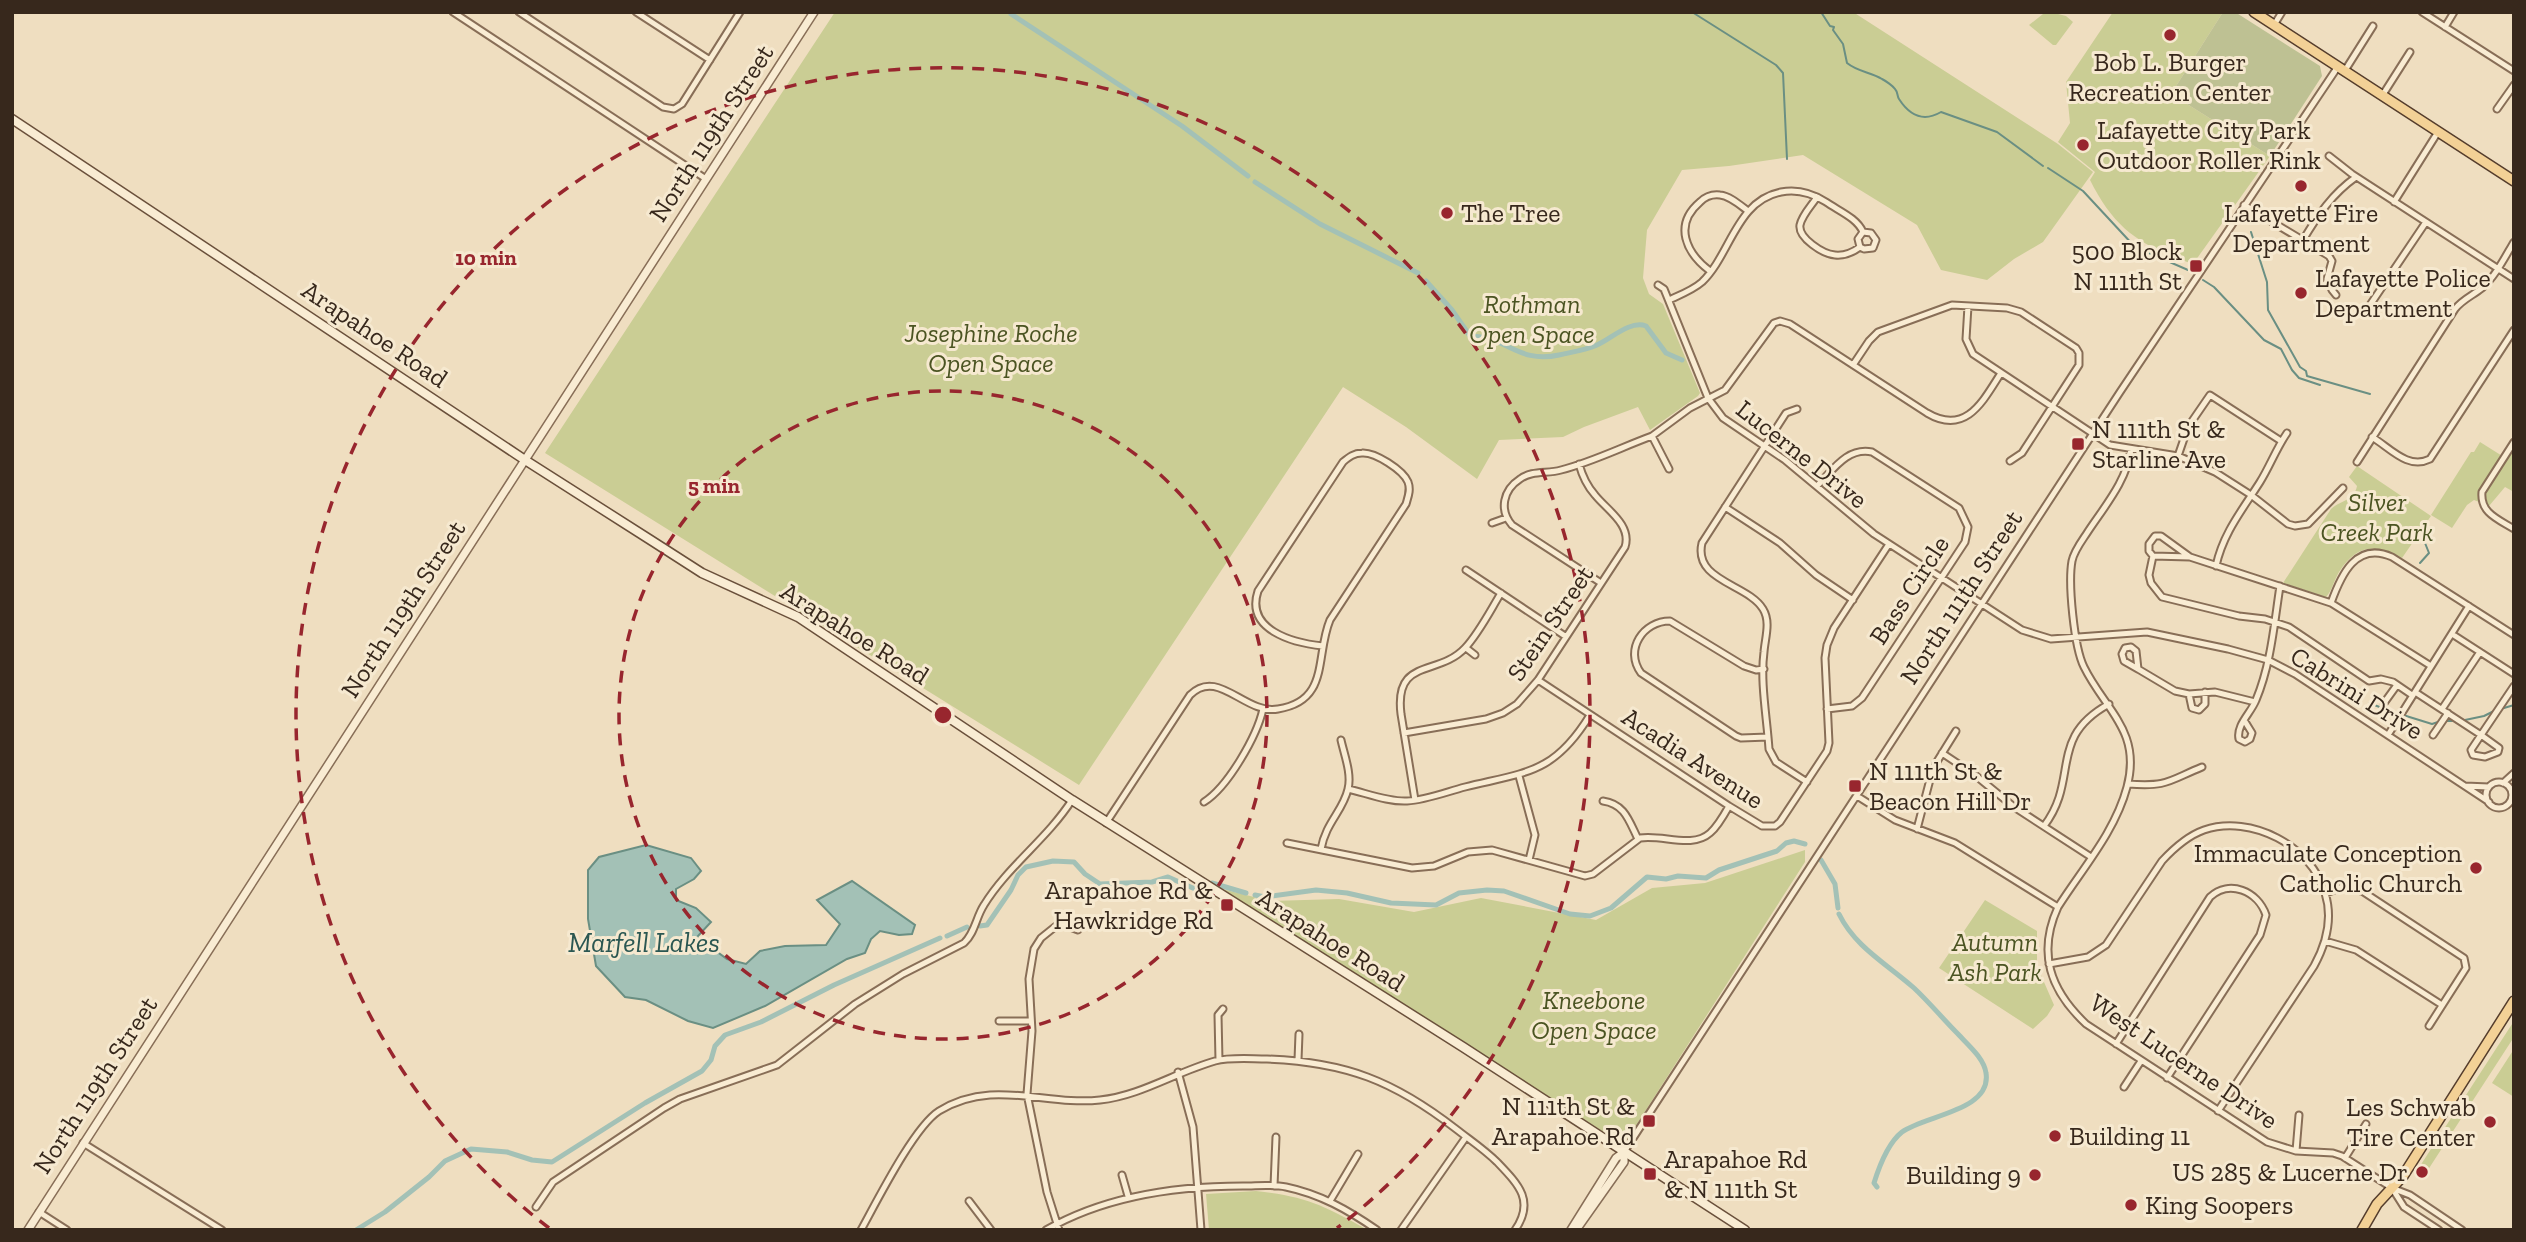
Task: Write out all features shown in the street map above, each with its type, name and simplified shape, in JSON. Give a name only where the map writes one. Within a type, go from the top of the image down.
[{"type":"main road","points":[[2253,12],[2514,181]]},
{"type":"main road","name":"Arapahoe Road","points":[[12,119],[525,460],[702,573],[798,617],[1107,823],[1463,1047],[1745,1230]]},
{"type":"main road","points":[[2362,1230],[2377,1204],[2403,1176],[2514,1000]]},
{"type":"street","points":[[453,12],[706,179]]},
{"type":"street","points":[[519,12],[669,109],[682,104],[740,12]]},
{"type":"street","points":[[636,12],[710,60]]},
{"type":"street","name":"North 119th Street","points":[[28,1230],[814,12]]},
{"type":"street","points":[[2274,25],[2282,12]]},
{"type":"street","points":[[2422,12],[2514,71]]},
{"type":"street","points":[[2445,27],[2454,12]]},
{"type":"street","name":"North 111th Street","points":[[1573,1230],[1616,1158],[1624,1152],[2244,205],[2374,26]]},
{"type":"street","points":[[2382,96],[2410,52]]},
{"type":"street","points":[[2497,109],[2514,85]]},
{"type":"street","points":[[2394,202],[2438,132]]},
{"type":"street","points":[[2329,156],[2356,177],[2514,279]]},
{"type":"street","points":[[2303,240],[2326,204],[2340,188],[2356,177]]},
{"type":"street","points":[[1669,300],[1701,283],[1748,211],[1760,200],[1784,191],[1800,191],[1817,197],[1852,219],[1863,232],[1871,233],[1876,240],[1872,248],[1860,247],[1846,255],[1828,254],[1804,236],[1801,222],[1817,197]]},
{"type":"street","points":[[1710,271],[1694,257],[1686,237],[1685,226],[1694,208],[1707,196],[1716,194],[1748,211]]},
{"type":"street","points":[[2244,205],[2329,256],[2332,261],[2327,279],[2336,295]]},
{"type":"street","points":[[2370,305],[2426,222]]},
{"type":"street","points":[[1860,247],[1858,239],[1863,232]]},
{"type":"street","points":[[2357,462],[2455,309],[2463,299],[2480,290],[2514,242]]},
{"type":"street","name":"Lucerne Drive","points":[[1658,285],[1664,289],[1669,300],[1708,398],[1723,418],[1817,486],[1847,513],[1889,544],[1982,604]]},
{"type":"street","points":[[1853,365],[1878,332],[1952,305],[2013,309],[2080,353],[2079,365],[2052,407],[2022,453],[2010,461]]},
{"type":"street","points":[[1968,306],[1966,339],[1968,347],[1977,358],[2110,445],[2178,456],[2215,472],[2251,495],[2288,524],[2301,526],[2313,520],[2343,488]]},
{"type":"street","points":[[1601,583],[1512,525],[1506,518],[1504,504],[1507,494],[1517,480],[1536,472],[1560,470],[1652,436],[1690,408],[1720,393],[1732,383],[1769,327],[1780,321],[1790,324],[1934,417],[1952,420],[1965,417],[1980,406],[2001,373]]},
{"type":"street","points":[[2372,437],[2410,462],[2423,463],[2430,459],[2514,330]]},
{"type":"street","points":[[2178,456],[2188,427],[2210,395],[2281,441]]},
{"type":"street","points":[[1797,409],[1786,413],[1764,446],[1702,543],[1701,556],[1710,572],[1762,607],[1767,623],[1763,656],[1769,749],[1776,762],[1807,782]]},
{"type":"street","points":[[2216,566],[2227,534],[2287,433]]},
{"type":"street","points":[[1652,436],[1669,469]]},
{"type":"street","points":[[2514,442],[2482,492],[2481,500],[2488,512],[2514,529]]},
{"type":"street","points":[[2044,826],[2060,797],[2073,737],[2082,724],[2109,704],[2084,667],[2077,638],[2072,561],[2077,548],[2123,479],[2132,449]]},
{"type":"street","name":"Bass Circle","points":[[1817,486],[1847,456],[1864,450],[1878,455],[1959,508],[1966,520],[1968,534],[1862,698],[1852,706],[1827,709]]},
{"type":"street","points":[[1107,823],[1197,688],[1215,685],[1248,704],[1263,709],[1287,707],[1308,695],[1316,684],[1330,620],[1406,504],[1409,492],[1407,481],[1398,471],[1367,453],[1352,454],[1343,462],[1258,591],[1254,603],[1256,614],[1278,632],[1297,643],[1323,646]]},
{"type":"street","name":"Stein Street","points":[[1404,733],[1486,719],[1517,704],[1538,680],[1625,547],[1627,533],[1624,526],[1594,494],[1579,464]]},
{"type":"street","points":[[1725,507],[1780,543],[1816,575],[1853,600]]},
{"type":"street","points":[[1492,523],[1506,518]]},
{"type":"street","points":[[2190,557],[2169,540],[2155,536],[2149,544],[2149,551],[2153,555],[2190,557],[2331,603],[2431,666]]},
{"type":"street","name":"Acadia Avenue","points":[[1538,680],[1729,806],[1762,826],[1775,826],[1827,751],[1827,645],[1834,628],[1889,544]]},
{"type":"street","points":[[2331,603],[2354,561],[2368,552],[2377,552],[2392,557],[2514,635]]},
{"type":"street","points":[[2153,555],[2149,575],[2151,583],[2162,597],[2289,627],[2368,681],[2381,679],[2414,693],[2445,711],[2481,735],[2498,746],[2498,752],[2485,757],[2473,755],[2472,750],[2481,735],[2514,686]]},
{"type":"street","points":[[1466,570],[1565,636]]},
{"type":"street","points":[[2244,720],[2255,702],[2268,669],[2280,586]]},
{"type":"street","points":[[1415,800],[1399,701],[1406,680],[1420,669],[1447,661],[1466,648],[1501,593]]},
{"type":"street","name":"Cabrini Drive","points":[[1982,604],[2034,635],[2051,639],[2147,632],[2268,660],[2295,674],[2489,802]]},
{"type":"street","points":[[2388,735],[2469,606]]},
{"type":"street","points":[[1764,669],[1756,670],[1744,666],[1670,621],[1661,621],[1647,628],[1633,653],[1641,673],[1737,736],[1768,737]]},
{"type":"street","points":[[2452,634],[2514,674]]},
{"type":"street","points":[[1466,648],[1475,655]]},
{"type":"street","points":[[2433,735],[2480,652]]},
{"type":"street","points":[[2138,669],[2166,688],[2189,694],[2226,694],[2255,702]]},
{"type":"street","points":[[2384,703],[2397,685]]},
{"type":"street","points":[[2189,694],[2192,708],[2199,710],[2205,704],[2205,692]]},
{"type":"street","name":"West Lucerne Drive","points":[[2109,704],[2127,741],[2130,768],[2128,784],[2116,817],[2058,907],[2047,936],[2049,964],[2056,986],[2074,1013],[2141,1061],[2267,1142],[2296,1151],[2333,1153],[2392,1188]]},
{"type":"street","points":[[1204,802],[1216,794],[1253,739],[1263,709]]},
{"type":"street","points":[[1348,789],[1400,801],[1415,800],[1519,776],[1557,756],[1580,731],[1590,715]]},
{"type":"street","points":[[1917,829],[1928,780],[1956,731]]},
{"type":"street","points":[[1321,849],[1328,825],[1348,789],[1349,778],[1342,740]]},
{"type":"street","points":[[1942,753],[1975,775],[2014,807],[2091,857]]},
{"type":"street","points":[[2128,784],[2152,786],[2167,783],[2202,767]]},
{"type":"street","points":[[2503,783],[2514,773]]},
{"type":"street","points":[[1519,776],[1535,835],[1535,844],[1528,860]]},
{"type":"street","points":[[2509,787],[2514,782]]},
{"type":"street","points":[[2465,786],[2489,787],[2503,783],[2509,787],[2512,799],[2500,808],[2489,802],[2489,787]]},
{"type":"street","points":[[1857,796],[1895,820],[1955,843],[2058,907]]},
{"type":"street","points":[[536,1207],[553,1182],[664,1108],[680,1099],[777,1065],[855,1004],[903,974],[964,943],[971,936],[977,917],[987,901],[1072,800]]},
{"type":"street","points":[[1603,801],[1614,803],[1621,808],[1637,839]]},
{"type":"street","points":[[1287,843],[1412,868],[1433,866],[1468,852],[1498,851],[1585,876],[1592,874],[1637,839],[1649,836],[1699,839],[1712,832],[1729,806]]},
{"type":"street","points":[[2049,964],[2088,957],[2106,945],[2162,861],[2184,840],[2204,830],[2235,825],[2247,826],[2278,839],[2306,860],[2326,893],[2328,922],[2325,941],[2314,965],[2218,1111]]},
{"type":"street","points":[[2326,893],[2342,887],[2362,891],[2464,958],[2466,968],[2429,1026]]},
{"type":"street","points":[[2116,1044],[2217,890],[2239,888],[2260,901],[2266,915],[2260,934],[2167,1078]]},
{"type":"street","points":[[1057,1227],[1027,1094],[1032,1044],[1029,979],[1034,949],[1041,939],[1056,926],[1065,925],[1078,930]]},
{"type":"street","points":[[2325,941],[2356,950],[2442,1005]]},
{"type":"street","points":[[1219,1060],[1218,1015],[1223,1009]]},
{"type":"street","points":[[999,1021],[1031,1021]]},
{"type":"street","points":[[1298,1060],[1299,1034]]},
{"type":"street","points":[[861,1230],[921,1130],[937,1113],[967,1098],[1027,1094],[1101,1100],[1141,1090],[1178,1072],[1219,1060],[1298,1060],[1337,1066],[1383,1082],[1425,1105],[1493,1158],[1518,1187],[1525,1204],[1525,1212],[1514,1230]]},
{"type":"street","points":[[2124,1087],[2141,1061]]},
{"type":"street","points":[[1178,1072],[1193,1127],[1201,1230]]},
{"type":"street","points":[[2296,1151],[2299,1115]]},
{"type":"street","points":[[2345,1158],[2366,1124]]},
{"type":"street","points":[[1274,1186],[1276,1137]]},
{"type":"street","points":[[1401,1230],[1466,1137]]},
{"type":"street","points":[[83,1143],[222,1230]]},
{"type":"street","points":[[1330,1201],[1358,1154]]},
{"type":"street","points":[[1122,1175],[1128,1196]]},
{"type":"street","points":[[1046,1230],[1128,1196],[1198,1188],[1274,1186],[1330,1201],[1377,1230]]},
{"type":"street","points":[[2392,1188],[2404,1207],[2439,1230]]},
{"type":"street","points":[[2392,1188],[2410,1195],[2462,1230]]},
{"type":"street","points":[[969,1201],[991,1230]]},
{"type":"street","points":[[39,1212],[67,1230]]},
{"type":"green space","name":"Josephine Roche Open Space","points":[[835,12],[1853,12],[2058,144],[2093,172],[2043,242],[2014,259],[1987,280],[1941,270],[1917,225],[1803,155],[1682,170],[1647,230],[1643,278],[1649,294],[1663,304],[1700,393],[1698,396],[1650,430],[1638,407],[1563,437],[1499,440],[1477,479],[1406,427],[1343,387],[1079,785],[545,453]]},
{"type":"green space","points":[[2050,12],[2066,16],[2073,22],[2056,45],[2029,25]]},
{"type":"green space","points":[[2113,12],[2223,12],[2171,94],[2270,156],[2193,264],[2158,250],[2131,234],[2109,212],[2099,197],[2090,180],[2095,172],[2058,142],[2070,123],[2066,82]]},
{"type":"green space","points":[[2223,12],[2235,12],[2320,66],[2322,76],[2270,156],[2171,94]]},
{"type":"green space","points":[[2480,442],[2507,459],[2514,450],[2514,492],[2505,487],[2489,506],[2474,500],[2467,505],[2452,528],[2431,515]]},
{"type":"green space","name":"Silver Creek Park","points":[[2357,466],[2431,516],[2402,558],[2375,549],[2367,549],[2352,556],[2339,572],[2326,597],[2283,583],[2331,509],[2353,495],[2357,486],[2349,477]]},
{"type":"green space","name":"Kneebone Open Space","points":[[1805,850],[1805,862],[1628,1138],[1618,1141],[1222,889],[1270,901],[1339,899],[1414,912],[1481,898],[1596,920],[1652,888],[1705,883]]},
{"type":"green space","name":"Autumn Ash Park","points":[[1985,900],[2037,931],[2037,966],[2054,1005],[2033,1029],[1939,968]]},
{"type":"green space","points":[[2514,1021],[2514,1037],[2424,1176],[2419,1173],[2424,1170],[2420,1166]]},
{"type":"green space","points":[[2514,1049],[2514,1097],[2492,1083]]},
{"type":"green space","points":[[1256,1191],[1315,1203],[1368,1230],[1209,1230],[1206,1194]]},
{"type":"water","name":"Marfell Lakes","points":[[646,845],[691,858],[701,871],[694,879],[676,889],[676,900],[696,908],[711,922],[697,937],[727,959],[746,964],[760,951],[785,946],[826,945],[840,924],[817,900],[852,881],[915,925],[912,934],[899,935],[880,931],[871,939],[865,953],[847,959],[765,1006],[713,1028],[688,1021],[646,1000],[625,997],[596,966],[588,919],[588,870],[599,857]]},
{"type":"waterway","points":[[1692,12],[1776,65],[1783,73],[1787,159]]},
{"type":"waterway","points":[[1821,12],[1830,26],[1834,27],[1833,30],[1843,44],[1847,63],[1889,84],[1896,90],[1903,105],[1913,113],[1929,117],[1941,112],[1997,132],[2043,166]]},
{"type":"waterway","points":[[1011,14],[1182,126],[1248,176]]},
{"type":"waterway","points":[[2048,168],[2083,191],[2135,247],[2188,270]]},
{"type":"waterway","points":[[1255,182],[1320,224],[1418,273]]},
{"type":"waterway","points":[[2251,232],[2267,282],[2268,310],[2300,367],[2306,371],[2307,376],[2370,394]]},
{"type":"waterway","points":[[2203,280],[2214,287],[2264,340],[2281,349],[2299,378],[2320,385]]},
{"type":"waterway","points":[[1426,281],[1452,310],[1470,336],[1483,337],[1523,353],[1545,357],[1579,351],[1597,345],[1627,328],[1640,325],[1646,326],[1666,353],[1682,360]]},
{"type":"waterway","points":[[2420,563],[2429,553],[2425,543]]},
{"type":"waterway","points":[[2369,703],[2398,714]]},
{"type":"waterway","points":[[2504,708],[2514,705]]},
{"type":"waterway","points":[[2465,720],[2494,711]]},
{"type":"waterway","points":[[2403,715],[2432,724],[2438,722]]},
{"type":"waterway","points":[[2447,721],[2452,721]]},
{"type":"waterway","points":[[1255,895],[1265,897],[1316,890],[1347,893],[1391,903],[1436,905],[1459,893],[1504,891],[1570,914],[1590,916],[1611,908],[1647,877],[1706,878],[1719,870],[1777,851],[1786,843],[1794,841],[1805,844]]},
{"type":"waterway","points":[[1821,860],[1835,884],[1838,908]]},
{"type":"waterway","points":[[980,926],[987,925],[1018,875],[1026,867],[1053,861],[1074,862],[1100,884],[1152,882],[1168,877],[1204,893],[1208,891]]},
{"type":"waterway","points":[[1212,883],[1246,893]]},
{"type":"waterway","points":[[1839,914],[1863,946],[1914,988],[1971,1047],[1985,1067],[1986,1073],[1985,1086],[1979,1096],[1968,1104],[1912,1126],[1897,1137],[1888,1149],[1879,1170],[1874,1183],[1877,1187]]},
{"type":"waterway","points":[[947,936],[967,927]]},
{"type":"waterway","points":[[356,1230],[385,1212],[445,1161],[471,1149],[507,1152],[532,1160],[552,1162],[645,1103],[702,1071],[711,1060],[715,1046],[725,1035],[761,1022],[834,985],[940,938]]},
{"type":"place","name":"Bob L. Burger Recreation Center","points":[[2170,35]]},
{"type":"place","name":"Lafayette City Park Outdoor Roller Rink","points":[[2083,145]]},
{"type":"place","name":"Lafayette Fire Department","points":[[2301,186]]},
{"type":"place","name":"The Tree","points":[[1447,213]]},
{"type":"place","name":"500 Block N 111th St","points":[[2196,266]]},
{"type":"place","name":"Lafayette Police Department","points":[[2301,293]]},
{"type":"place","name":"N 111th St & Starline Ave","points":[[2078,444]]},
{"type":"place","name":"N 111th St & Beacon Hill Dr","points":[[1855,786]]},
{"type":"place","name":"Immaculate Conception Catholic Church","points":[[2476,868]]},
{"type":"place","name":"Arapahoe Rd & Hawkridge Rd","points":[[1227,905]]},
{"type":"place","name":"N 111th St & Arapahoe Rd","points":[[1649,1121]]},
{"type":"place","name":"Les Schwab Tire Center","points":[[2490,1122]]},
{"type":"place","name":"Building 11","points":[[2055,1136]]},
{"type":"place","name":"US 285 & Lucerne Dr","points":[[2422,1172]]},
{"type":"place","name":"Arapahoe Rd & N 111th St","points":[[1650,1174]]},
{"type":"place","name":"Building 9","points":[[2035,1175]]},
{"type":"place","name":"King Soopers","points":[[2131,1205]]},
{"type":"park label","name":"Rothman Open Space","points":[[1532,319]]}]
